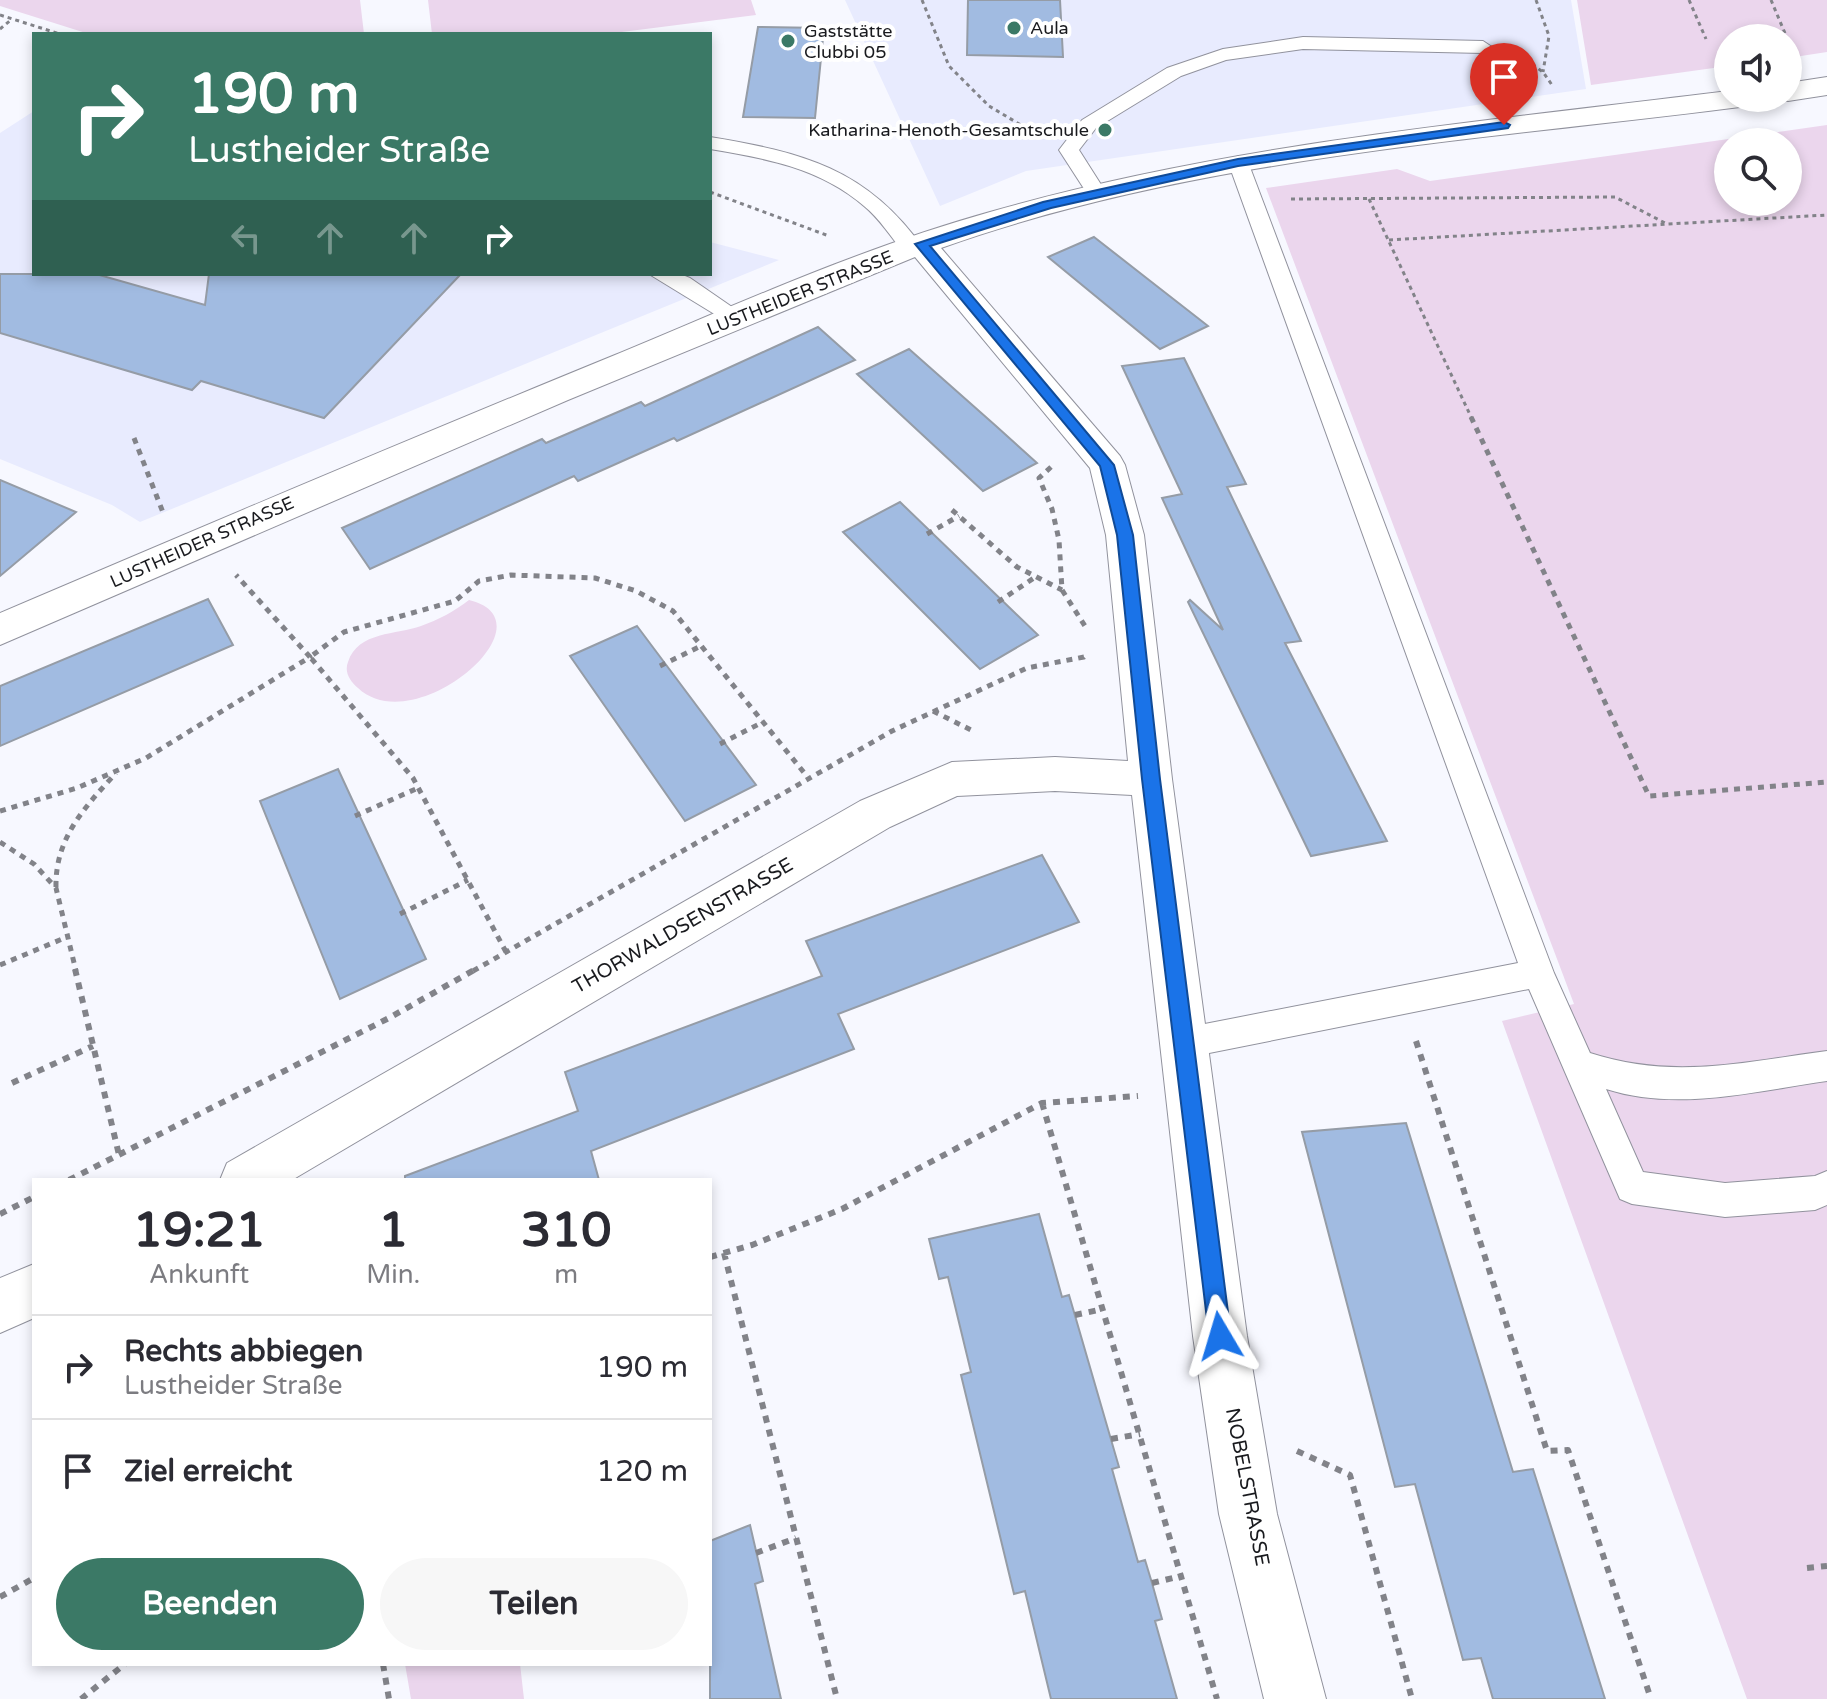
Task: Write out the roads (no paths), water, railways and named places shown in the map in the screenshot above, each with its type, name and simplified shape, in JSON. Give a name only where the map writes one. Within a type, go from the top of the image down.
[{"type":"street","points":[[1802,90],[1827,86]]},
{"type":"street","name":"LUSTHEIDER STRASSE","points":[[0,630],[204,541],[737,318],[905,251],[1047,205],[1238,162],[1504,125],[1577,120],[1714,102]]},
{"type":"street","name":"NOBELSTRASSE","points":[[905,251],[1083,436],[1107,465],[1125,535],[1151,779],[1234,1423],[1248,1514],[1295,1699]]},
{"type":"street","name":"THORWALDSENSTRASSE","points":[[248,1178],[875,814],[952,779],[1055,774],[1151,779]]},
{"type":"street","points":[[0,1306],[32,1291]]},
{"type":"lane","points":[[1097,194],[1069,150],[1089,124],[1174,72],[1223,55],[1303,43],[1483,47]]},
{"type":"lane","points":[[712,143],[782,155],[830,174],[871,201],[905,251]]},
{"type":"lane","points":[[1238,162],[1538,973],[1632,1187],[1725,1200],[1815,1193],[1827,1188]]},
{"type":"lane","points":[[665,276],[682,283],[737,318]]},
{"type":"lane","points":[[1184,1043],[1538,973]]},
{"type":"lane","points":[[1577,1064],[1620,1078],[1689,1085],[1827,1066]]},
{"type":"place","name":"Aula","points":[[1014,28]]},
{"type":"place","name":"Gaststätte Clubbi 05","points":[[788,41]]},
{"type":"place","name":"Katharina-Henoth-Gesamtschule","points":[[1105,130]]}]
